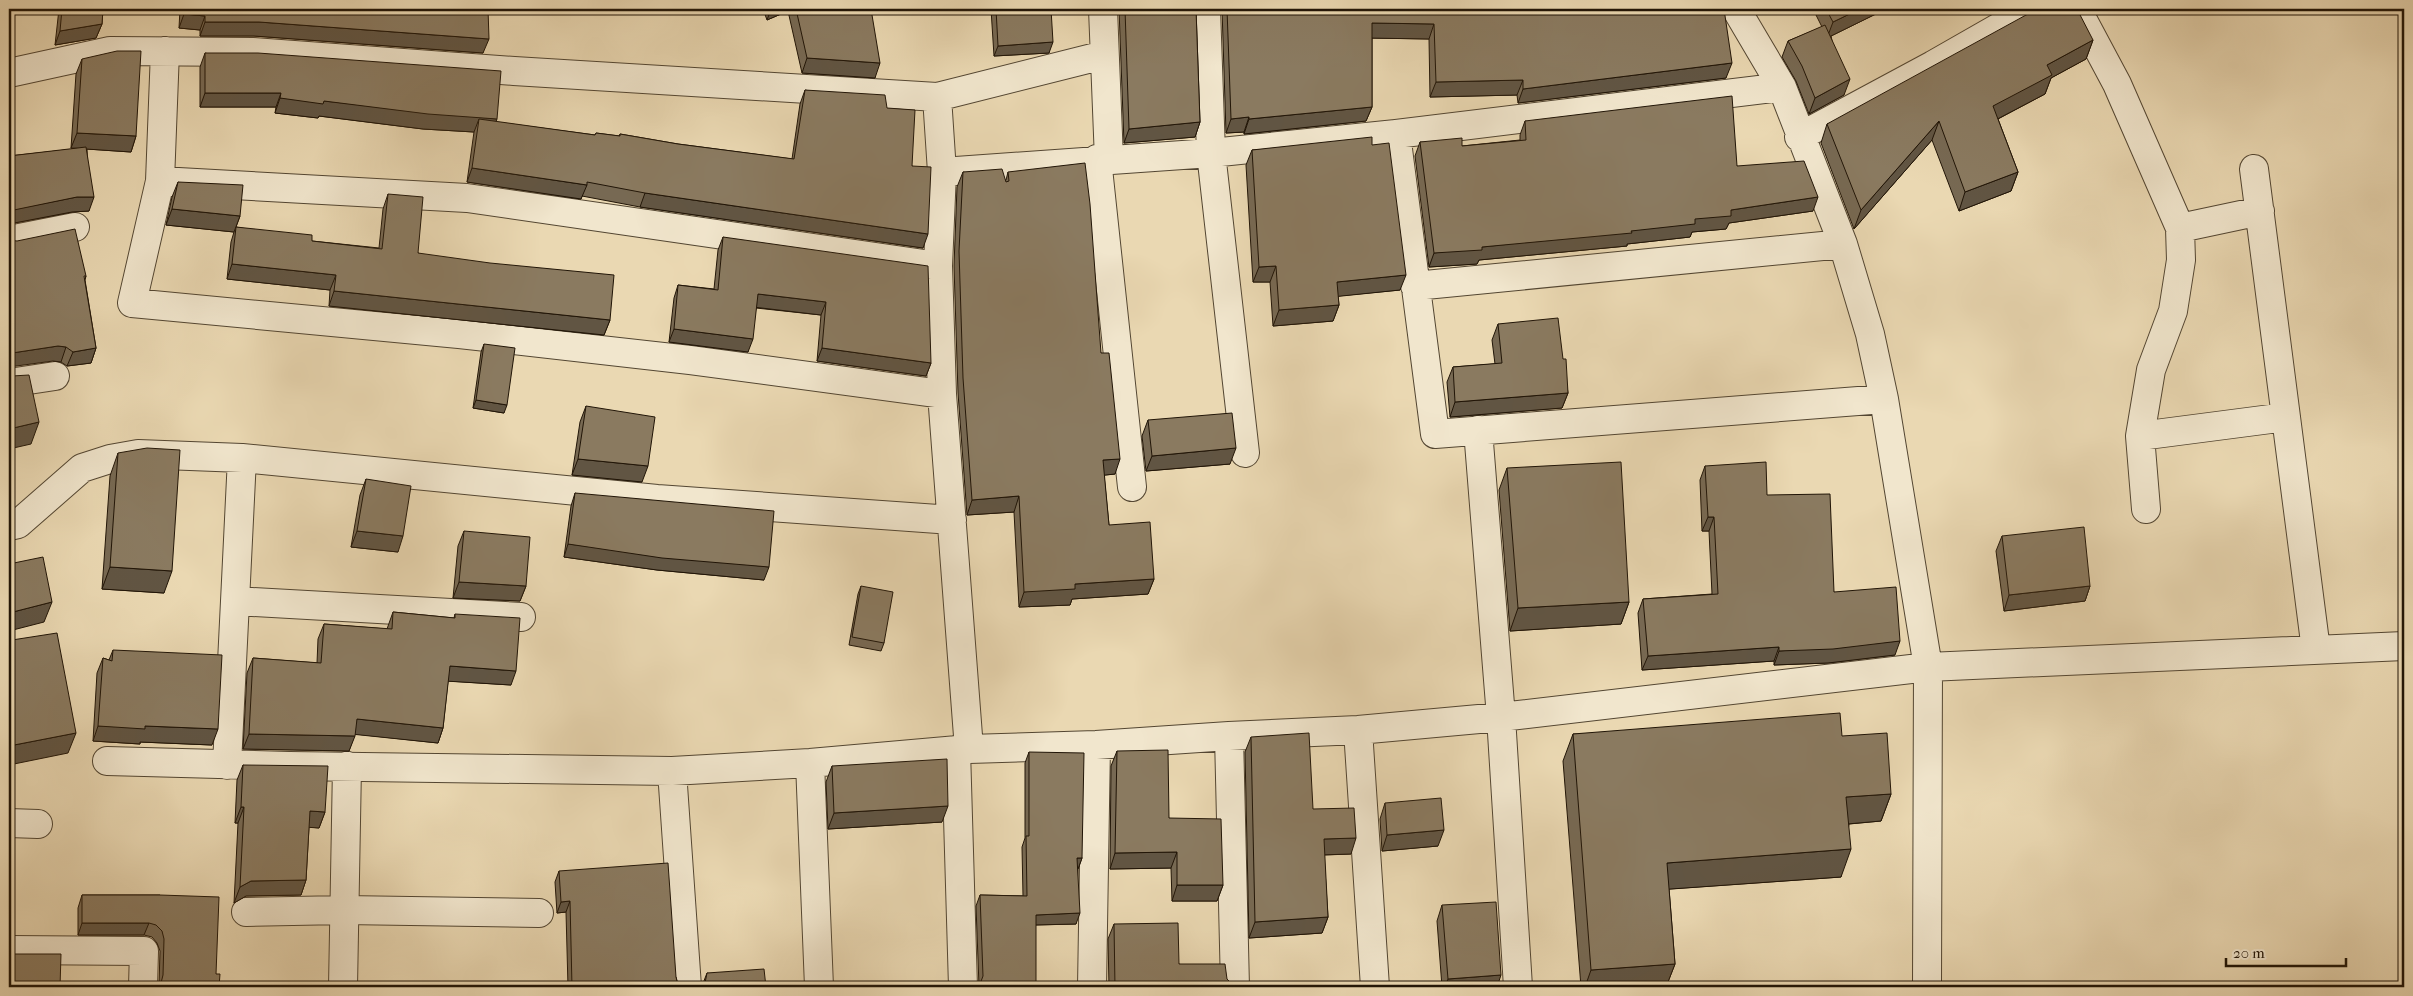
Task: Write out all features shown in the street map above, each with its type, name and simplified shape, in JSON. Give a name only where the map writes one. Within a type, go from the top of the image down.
[{"type":"street","points":[[1103,9],[1103,160],[1132,487]]},
{"type":"street","points":[[1206,9],[1211,153],[1245,453]]},
{"type":"street","points":[[1736,9],[1782,87],[1799,136],[1842,244],[1870,334],[1884,399],[1928,668],[1927,987]]},
{"type":"street","points":[[1799,136],[1933,65],[2031,9]]},
{"type":"street","points":[[2077,9],[2117,84],[2180,228],[2181,260],[2173,311],[2151,370],[2140,436],[2146,508]]},
{"type":"street","points":[[9,73],[110,51],[253,52],[514,71],[937,97],[1104,55]]},
{"type":"street","points":[[165,51],[160,181],[132,303],[449,333],[661,356],[942,394]]},
{"type":"street","points":[[942,172],[1211,153],[1396,134],[1782,87]]},
{"type":"street","points":[[937,97],[942,172],[938,266],[942,394],[952,520],[963,750],[963,987]]},
{"type":"street","points":[[1396,134],[1435,434],[1884,399]]},
{"type":"street","points":[[2254,169],[2316,650]]},
{"type":"street","points":[[160,181],[467,198],[938,266]]},
{"type":"street","points":[[2180,228],[2260,211]]},
{"type":"street","points":[[9,240],[75,227]]},
{"type":"street","points":[[1415,286],[1842,244]]},
{"type":"street","points":[[9,383],[55,376]]},
{"type":"street","points":[[2140,436],[2286,416]]},
{"type":"street","points":[[1478,430],[1501,717],[1518,987]]},
{"type":"street","points":[[9,526],[18,524],[82,468],[110,459],[138,454],[242,458],[657,499],[952,520]]},
{"type":"street","points":[[227,765],[242,458]]},
{"type":"street","points":[[235,601],[521,617]]},
{"type":"street","points":[[107,761],[227,765],[672,771],[810,763],[963,750],[1096,745],[1358,730],[1501,717],[1928,668],[2404,646]]},
{"type":"street","points":[[1358,730],[1375,987]]},
{"type":"street","points":[[1228,736],[1235,987]]},
{"type":"street","points":[[1092,987],[1096,745]]},
{"type":"street","points":[[810,763],[819,987]]},
{"type":"street","points":[[343,987],[347,766]]},
{"type":"street","points":[[672,771],[687,987]]},
{"type":"street","points":[[9,823],[38,824]]},
{"type":"street","points":[[246,912],[344,910],[539,913]]},
{"type":"street","points":[[9,950],[144,951],[143,987]]},
{"type":"building","points":[[62,9],[103,9],[102,24],[60,31]]},
{"type":"building","points":[[184,9],[488,9],[489,39],[259,22],[205,22],[205,16],[184,14]]},
{"type":"building","points":[[796,9],[871,9],[880,63],[807,58]]},
{"type":"building","points":[[996,9],[1051,9],[1053,42],[998,46]]},
{"type":"building","points":[[1125,9],[1196,9],[1200,122],[1129,129]]},
{"type":"building","points":[[1227,9],[1724,9],[1732,63],[1523,89],[1523,80],[1436,82],[1434,24],[1372,23],[1372,107],[1249,119],[1249,117],[1231,119]]},
{"type":"building","points":[[1826,9],[1860,9],[1833,22]]},
{"type":"building","points":[[2037,9],[2077,9],[2093,40],[2047,65],[2052,75],[1993,106],[2018,172],[1965,192],[1939,121],[1861,210],[1827,124]]},
{"type":"building","points":[[1825,25],[1850,79],[1815,98],[1802,66],[1788,41]]},
{"type":"building","points":[[117,51],[141,51],[136,136],[77,133],[82,59]]},
{"type":"building","points":[[205,53],[258,53],[501,71],[497,119],[428,114],[324,101],[323,104],[280,98],[281,93],[205,93]]},
{"type":"building","points":[[805,90],[885,95],[887,108],[915,110],[912,166],[931,167],[928,234],[645,193],[587,182],[587,185],[472,168],[479,119],[595,135],[596,133],[620,136],[620,134],[678,144],[794,159]]},
{"type":"building","points":[[1732,96],[1737,166],[1804,161],[1818,197],[1731,210],[1731,216],[1695,219],[1695,224],[1631,231],[1632,233],[1482,247],[1482,250],[1434,253],[1420,142],[1462,138],[1462,146],[1526,140],[1525,121]]},
{"type":"building","points":[[1372,137],[1372,145],[1389,143],[1406,275],[1337,282],[1339,305],[1279,310],[1276,266],[1259,267],[1252,150]]},
{"type":"building","points":[[86,147],[94,197],[77,197],[9,211],[9,156]]},
{"type":"building","points":[[1085,163],[1090,204],[1101,353],[1109,353],[1120,459],[1103,460],[1109,525],[1150,522],[1154,579],[1075,584],[1075,589],[1024,592],[1019,496],[972,500],[963,378],[959,251],[963,172],[1002,169],[1006,182],[1009,181],[1008,172]]},
{"type":"building","points":[[178,182],[243,185],[240,216],[172,209]]},
{"type":"building","points":[[388,194],[423,197],[418,253],[490,263],[614,275],[610,320],[334,291],[336,275],[232,264],[236,227],[312,235],[312,241],[382,249]]},
{"type":"building","points":[[75,229],[86,276],[84,276],[96,348],[73,352],[66,347],[58,346],[9,355],[9,240],[17,241]]},
{"type":"building","points":[[723,237],[928,266],[931,363],[822,348],[826,302],[758,294],[753,339],[674,329],[678,285],[718,290]]},
{"type":"building","points":[[1558,318],[1563,359],[1566,359],[1568,393],[1455,402],[1453,367],[1502,363],[1498,324]]},
{"type":"building","points":[[484,344],[515,348],[507,405],[476,400]]},
{"type":"building","points":[[9,373],[12,376],[29,375],[39,422],[9,429]]},
{"type":"building","points":[[586,406],[655,417],[648,466],[578,459]]},
{"type":"building","points":[[1232,413],[1236,448],[1152,456],[1148,420]]},
{"type":"building","points":[[147,448],[180,450],[172,571],[110,567],[118,453]]},
{"type":"building","points":[[1621,462],[1629,602],[1518,608],[1507,468]]},
{"type":"building","points":[[1766,462],[1767,495],[1830,494],[1834,592],[1896,587],[1900,641],[1833,649],[1779,651],[1779,647],[1648,656],[1643,599],[1718,594],[1714,517],[1708,517],[1705,466]]},
{"type":"building","points":[[366,479],[411,486],[403,536],[357,531]]},
{"type":"building","points":[[575,493],[774,511],[769,567],[662,558],[568,544]]},
{"type":"building","points":[[2084,527],[2090,586],[2009,595],[2002,536]]},
{"type":"building","points":[[464,531],[530,537],[526,586],[459,582]]},
{"type":"building","points":[[43,557],[52,602],[9,613],[9,564]]},
{"type":"building","points":[[861,586],[893,592],[884,643],[852,637]]},
{"type":"building","points":[[393,612],[455,618],[455,614],[520,618],[516,671],[450,666],[443,728],[357,719],[355,736],[249,734],[253,658],[321,663],[324,624],[392,629]]},
{"type":"building","points":[[57,633],[76,733],[9,746],[9,638],[12,640]]},
{"type":"building","points":[[113,650],[222,655],[218,729],[145,726],[145,729],[98,726],[103,658],[112,661]]},
{"type":"building","points":[[1840,713],[1842,736],[1887,733],[1891,794],[1846,797],[1851,849],[1667,863],[1675,964],[1591,970],[1573,734]]},
{"type":"building","points":[[1309,733],[1313,809],[1354,808],[1356,838],[1324,839],[1328,917],[1255,922],[1251,737]]},
{"type":"building","points":[[1168,750],[1169,818],[1221,819],[1223,885],[1177,885],[1177,852],[1115,853],[1117,751]]},
{"type":"building","points":[[1029,752],[1084,753],[1082,858],[1077,858],[1080,913],[1036,915],[1036,987],[977,987],[983,976],[980,895],[1027,896],[1026,836],[1029,836]]},
{"type":"building","points":[[947,759],[948,806],[834,813],[832,766]]},
{"type":"building","points":[[243,765],[328,766],[325,812],[310,811],[306,880],[251,881],[240,887],[244,807],[241,807]]},
{"type":"building","points":[[1441,798],[1444,830],[1387,835],[1385,803]]},
{"type":"building","points":[[668,863],[676,977],[678,985],[681,987],[572,987],[570,901],[561,902],[559,871]]},
{"type":"building","points":[[82,895],[219,897],[216,974],[220,974],[219,987],[156,987],[161,983],[163,975],[164,939],[162,931],[156,925],[149,923],[82,923]]},
{"type":"building","points":[[1496,902],[1501,975],[1448,979],[1442,905]]},
{"type":"building","points":[[1178,923],[1179,964],[1225,964],[1227,979],[1233,985],[1239,987],[1115,987],[1114,924]]},
{"type":"building","points":[[9,952],[13,954],[61,954],[60,987],[9,987]]},
{"type":"building","points":[[764,969],[766,987],[701,987],[705,983],[707,973]]},
{"type":"building","points":[[900,983],[900,987],[862,987]]}]
